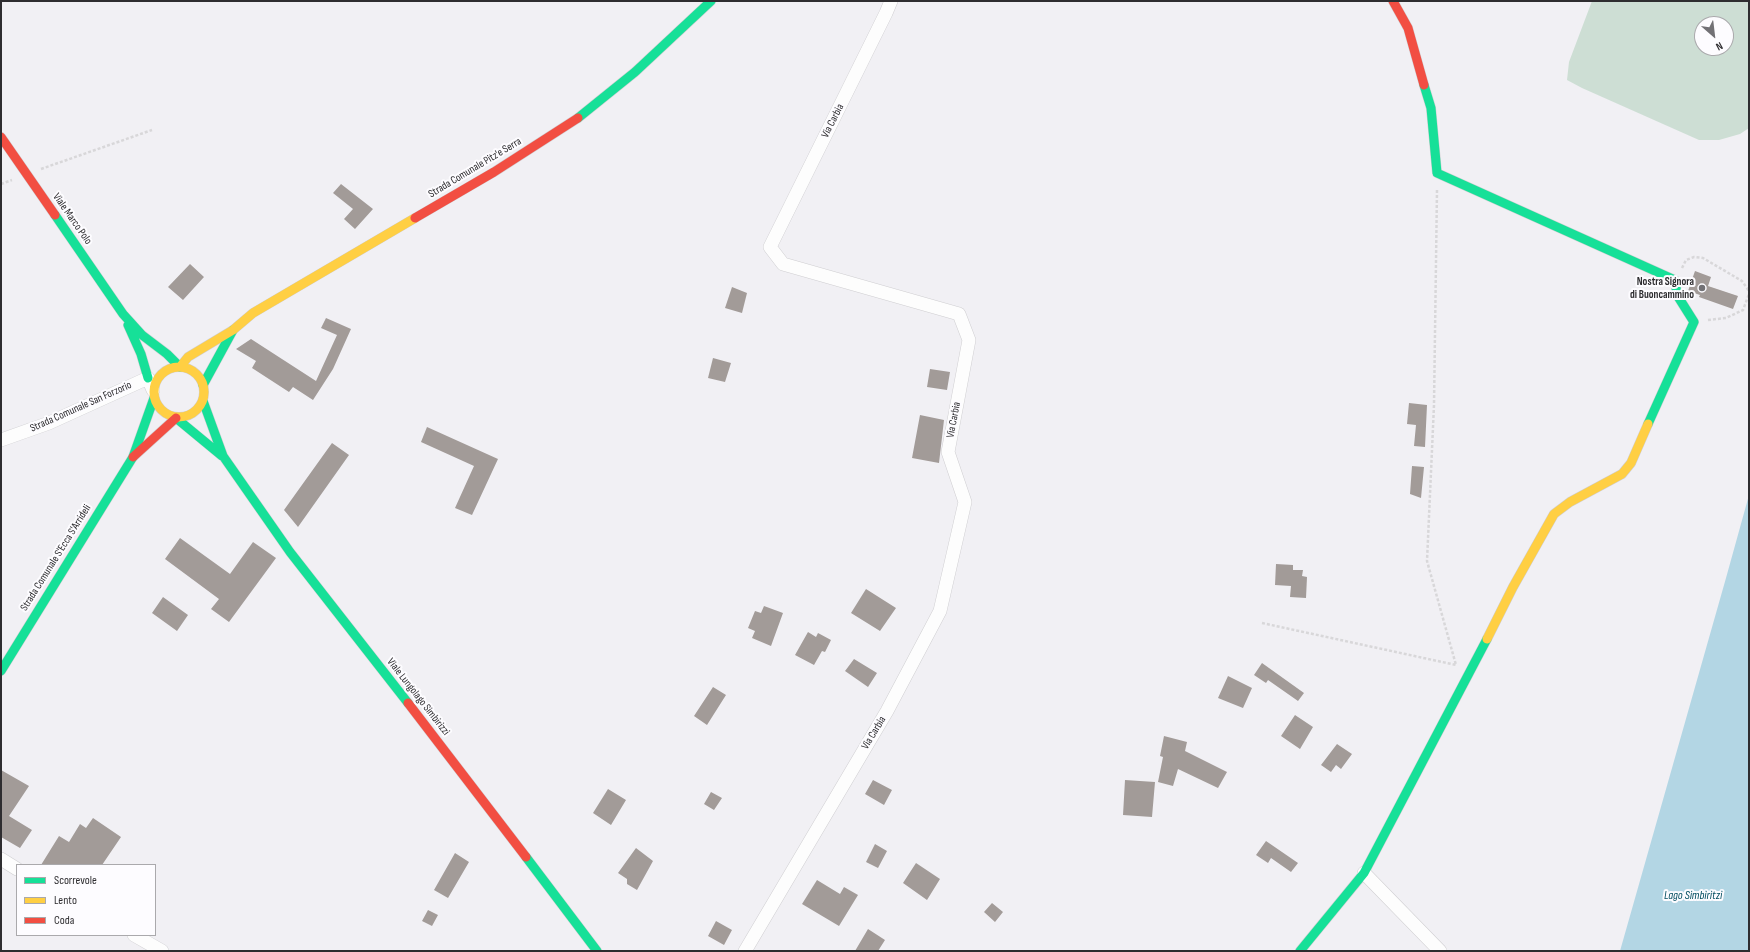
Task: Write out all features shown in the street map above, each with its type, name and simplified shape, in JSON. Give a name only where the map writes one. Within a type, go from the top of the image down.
[{"type":"street","name":"Strada Comunale Pitz'e Serra","points":[[180,367],[188,357],[233,330],[253,313],[501,168],[586,113],[635,72],[711,1]]},
{"type":"street","name":"Via Carbia","points":[[745,951],[887,711],[940,611],[965,502],[948,452],[969,340],[959,314],[783,264],[770,247],[891,1]]},
{"type":"street","points":[[1300,951],[1364,873],[1513,587],[1554,514],[1570,502],[1615,479],[1622,474],[1630,464],[1694,322],[1677,295],[1675,280],[1437,173],[1431,108],[1408,28],[1393,1]]},
{"type":"street","name":"Viale Marco Polo","points":[[1,138],[123,314],[142,335],[167,354],[180,367]]},
{"type":"street","name":"Viale Marco Polo","points":[[123,314],[141,354],[148,378]]},
{"type":"street","name":"Strada Comunale Pitz'e Serra","points":[[203,385],[233,330]]},
{"type":"street","points":[[148,378],[153,394],[161,411],[168,416],[176,418],[192,414],[203,401],[204,393],[203,385],[197,374],[187,368],[171,367],[156,382],[153,394]]},
{"type":"street","name":"Strada Comunale San Forzorio","points":[[1,440],[49,423],[148,378]]},
{"type":"street","name":"Strada Comunale S'Ecca S'Arrideli","points":[[1,671],[132,458],[153,394]]},
{"type":"street","name":"Viale Lungolago Simbirizzi","points":[[203,401],[223,456],[290,552],[457,765],[597,951]]},
{"type":"street","name":"Strada Comunale S'Ecca S'Arrideli","points":[[132,458],[176,418]]},
{"type":"street","name":"Viale Lungolago Simbirizzi","points":[[176,418],[223,456]]},
{"type":"street","points":[[1,860],[16,868]]},
{"type":"street","points":[[1364,873],[1440,951]]},
{"type":"street","points":[[136,936],[162,951]]},
{"type":"path","points":[[1,184],[152,130]]},
{"type":"path","points":[[1437,173],[1434,405],[1427,561],[1456,665]]},
{"type":"path","points":[[1675,280],[1686,260],[1694,257],[1703,258],[1742,281],[1749,291]]},
{"type":"path","points":[[1694,322],[1726,318],[1743,310],[1749,294]]},
{"type":"path","points":[[1262,623],[1456,665],[1468,675]]},
{"type":"green space","points":[[1592,1],[1749,1],[1749,128],[1740,134],[1719,140],[1699,140],[1567,80],[1569,62]]},
{"type":"water","name":"Lago Simbiritzi","points":[[1749,495],[1749,951],[1620,951],[1726,578]]},
{"type":"building","points":[[341,184],[373,209],[355,229],[344,219],[353,209],[333,193]]},
{"type":"building","points":[[190,264],[204,277],[183,300],[168,287]]},
{"type":"building","name":"Nostra Signora di Buoncammino","points":[[1695,271],[1711,277],[1708,286],[1738,296],[1733,309],[1699,297],[1700,295],[1688,291]]},
{"type":"building","points":[[732,287],[747,293],[742,313],[725,308]]},
{"type":"building","points":[[326,318],[351,329],[333,369],[313,400],[293,387],[289,392],[252,368],[256,361],[236,349],[251,339],[316,381],[337,335],[321,328]]},
{"type":"building","points":[[713,358],[731,363],[725,382],[708,378]]},
{"type":"building","points":[[930,369],[950,372],[947,390],[927,387]]},
{"type":"building","points":[[1409,403],[1427,405],[1425,447],[1414,446],[1416,425],[1407,424]]},
{"type":"building","points":[[920,415],[944,420],[939,463],[912,458]]},
{"type":"building","points":[[427,427],[498,459],[472,515],[455,508],[474,466],[421,442]]},
{"type":"building","points":[[332,443],[349,455],[298,527],[284,510]]},
{"type":"building","points":[[1412,466],[1424,467],[1421,498],[1410,494]]},
{"type":"building","points":[[180,538],[230,574],[253,542],[276,558],[229,622],[211,609],[219,599],[165,559]]},
{"type":"building","points":[[1276,564],[1293,565],[1293,570],[1303,570],[1302,576],[1307,577],[1306,598],[1290,597],[1291,586],[1275,585]]},
{"type":"building","points":[[866,589],[896,608],[880,631],[851,613]]},
{"type":"building","points":[[163,597],[188,615],[177,631],[152,613]]},
{"type":"building","points":[[764,606],[783,613],[771,646],[752,638],[755,631],[748,628],[755,611],[761,613]]},
{"type":"building","points":[[808,632],[816,637],[818,633],[831,640],[825,652],[822,651],[814,665],[795,655]]},
{"type":"building","points":[[854,659],[877,673],[868,687],[845,671]]},
{"type":"building","points":[[1262,663],[1304,693],[1298,701],[1268,680],[1266,683],[1254,675]]},
{"type":"building","points":[[1228,676],[1252,688],[1243,708],[1218,698]]},
{"type":"building","points":[[713,687],[726,695],[707,725],[694,716]]},
{"type":"building","points":[[1295,715],[1313,727],[1300,749],[1281,736]]},
{"type":"building","points":[[1164,736],[1187,742],[1185,751],[1227,772],[1218,788],[1178,769],[1173,786],[1158,782],[1163,757],[1160,756]]},
{"type":"building","points":[[1337,744],[1352,754],[1341,769],[1336,765],[1331,772],[1321,765]]},
{"type":"building","points":[[1,770],[29,786],[9,816],[32,830],[20,848],[1,837]]},
{"type":"building","points":[[873,780],[892,790],[884,805],[865,794]]},
{"type":"building","points":[[1125,780],[1155,782],[1152,817],[1123,815]]},
{"type":"building","points":[[608,789],[626,800],[611,825],[593,813]]},
{"type":"building","points":[[711,792],[722,798],[714,810],[704,804]]},
{"type":"building","points":[[93,818],[121,837],[103,864],[42,864],[59,836],[69,842],[80,824],[86,828]]},
{"type":"building","points":[[1266,841],[1298,863],[1291,872],[1271,858],[1268,863],[1256,855]]},
{"type":"building","points":[[875,844],[887,851],[878,868],[866,862]]},
{"type":"building","points":[[636,848],[653,861],[637,890],[627,884],[627,879],[618,873]]},
{"type":"building","points":[[455,853],[469,862],[448,898],[434,890]]},
{"type":"building","points":[[916,863],[940,879],[927,900],[903,883]]},
{"type":"building","points":[[817,880],[840,894],[844,887],[858,895],[839,926],[802,904]]},
{"type":"building","points":[[992,903],[1003,912],[995,922],[984,912]]},
{"type":"building","points":[[428,910],[438,915],[432,926],[422,921]]},
{"type":"building","points":[[716,921],[732,930],[724,945],[708,936]]},
{"type":"building","points":[[868,929],[885,940],[878,951],[855,951]]},
{"type":"traffic: fast","points":[[578,118],[635,72],[711,1]]},
{"type":"traffic: fast","points":[[1424,85],[1431,108],[1437,173],[1675,280],[1677,295],[1694,322],[1648,424]]},
{"type":"traffic: fast","points":[[55,215],[123,314],[142,335],[167,354],[180,367]]},
{"type":"traffic: fast","points":[[128,325],[141,354],[148,378]]},
{"type":"traffic: fast","points":[[203,385],[233,330]]},
{"type":"traffic: fast","points":[[133,457],[154,398]]},
{"type":"traffic: fast","points":[[203,401],[223,456],[290,552],[408,703]]},
{"type":"traffic: fast","points":[[176,418],[222,456]]},
{"type":"traffic: fast","points":[[1,671],[133,457]]},
{"type":"traffic: fast","points":[[1300,951],[1364,873],[1487,639]]},
{"type":"traffic: fast","points":[[526,857],[597,951]]},
{"type":"traffic: slow","points":[[180,367],[188,357],[233,330],[253,313],[415,218]]},
{"type":"traffic: slow","points":[[174,367],[184,367],[197,374],[204,387],[204,392],[204,397],[197,410],[184,417],[174,417],[165,413],[158,406],[154,397],[154,387],[158,378],[165,371],[174,367]]},
{"type":"traffic: slow","points":[[1487,639],[1513,587],[1554,514],[1570,502],[1622,474],[1631,463],[1648,424]]},
{"type":"traffic: jam","points":[[1393,1],[1408,28],[1424,85]]},
{"type":"traffic: jam","points":[[415,218],[494,172],[578,118]]},
{"type":"traffic: jam","points":[[1,137],[55,215]]},
{"type":"traffic: jam","points":[[133,457],[176,418]]},
{"type":"traffic: jam","points":[[408,703],[526,857]]},
{"type":"place","name":"Nostra Signora di Buoncammino","points":[[1702,288]]}]
